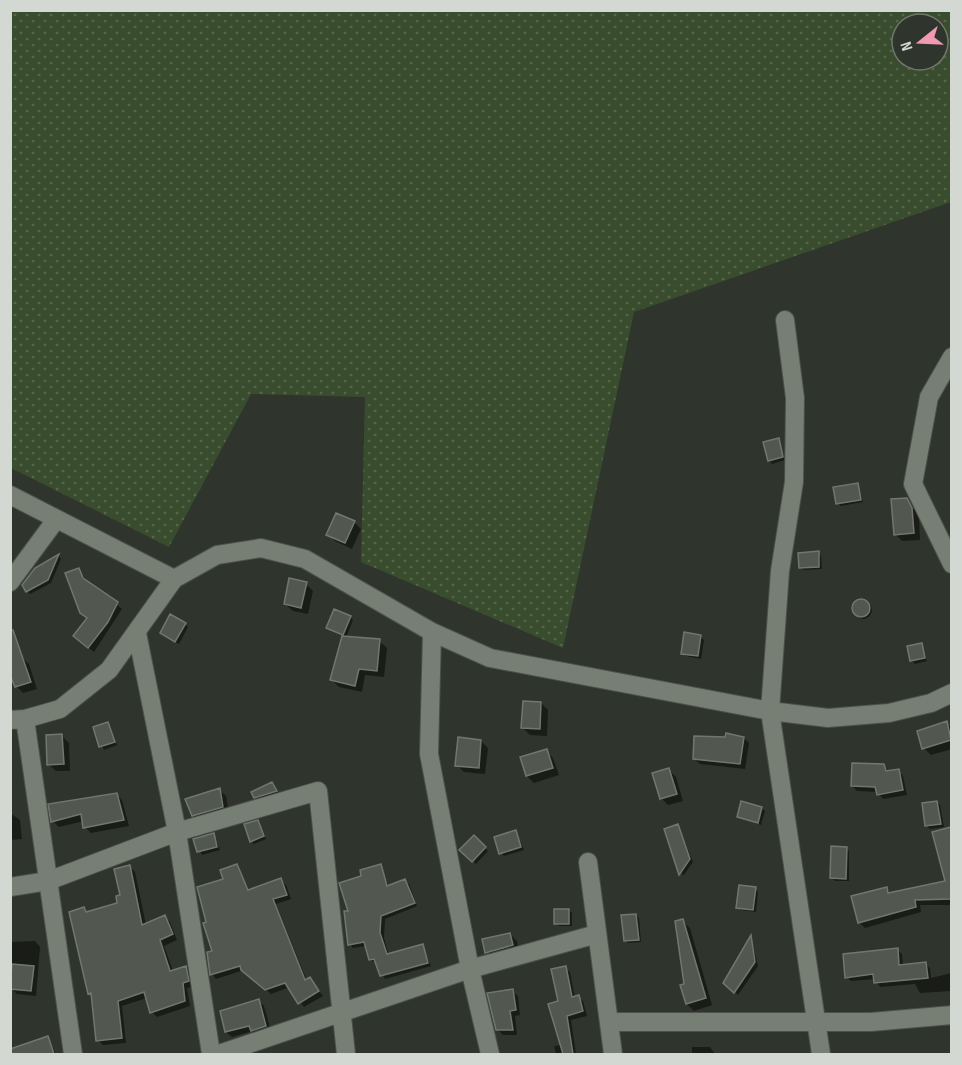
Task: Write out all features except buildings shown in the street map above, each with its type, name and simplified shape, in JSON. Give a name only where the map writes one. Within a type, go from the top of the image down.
[{"type":"street","points":[[785,320],[795,398],[794,482],[780,571],[770,711],[821,1054]]},
{"type":"street","points":[[951,357],[928,397],[913,484],[951,564]]},
{"type":"street","points":[[10,495],[174,579]]},
{"type":"street","points":[[10,582],[56,520]]},
{"type":"street","points":[[73,1054],[48,881],[15,716],[60,709],[109,670],[174,579],[218,555],[261,548],[305,559],[432,632],[490,658],[770,711],[828,718],[889,713],[932,703],[951,693]]},
{"type":"street","points":[[432,632],[429,754],[470,969],[490,1054]]},
{"type":"street","points":[[136,633],[177,832],[211,1054]]},
{"type":"street","points":[[10,887],[48,881],[177,832],[318,791],[346,1054]]},
{"type":"street","points":[[588,862],[613,1054]]},
{"type":"street","points":[[219,1054],[470,969],[597,934]]},
{"type":"street","points":[[609,1022],[871,1022],[951,1015]]},
{"type":"green space","points":[[10,11],[951,11],[951,202],[634,312],[563,648],[361,562],[365,397],[251,394],[169,547],[11,468]]}]
